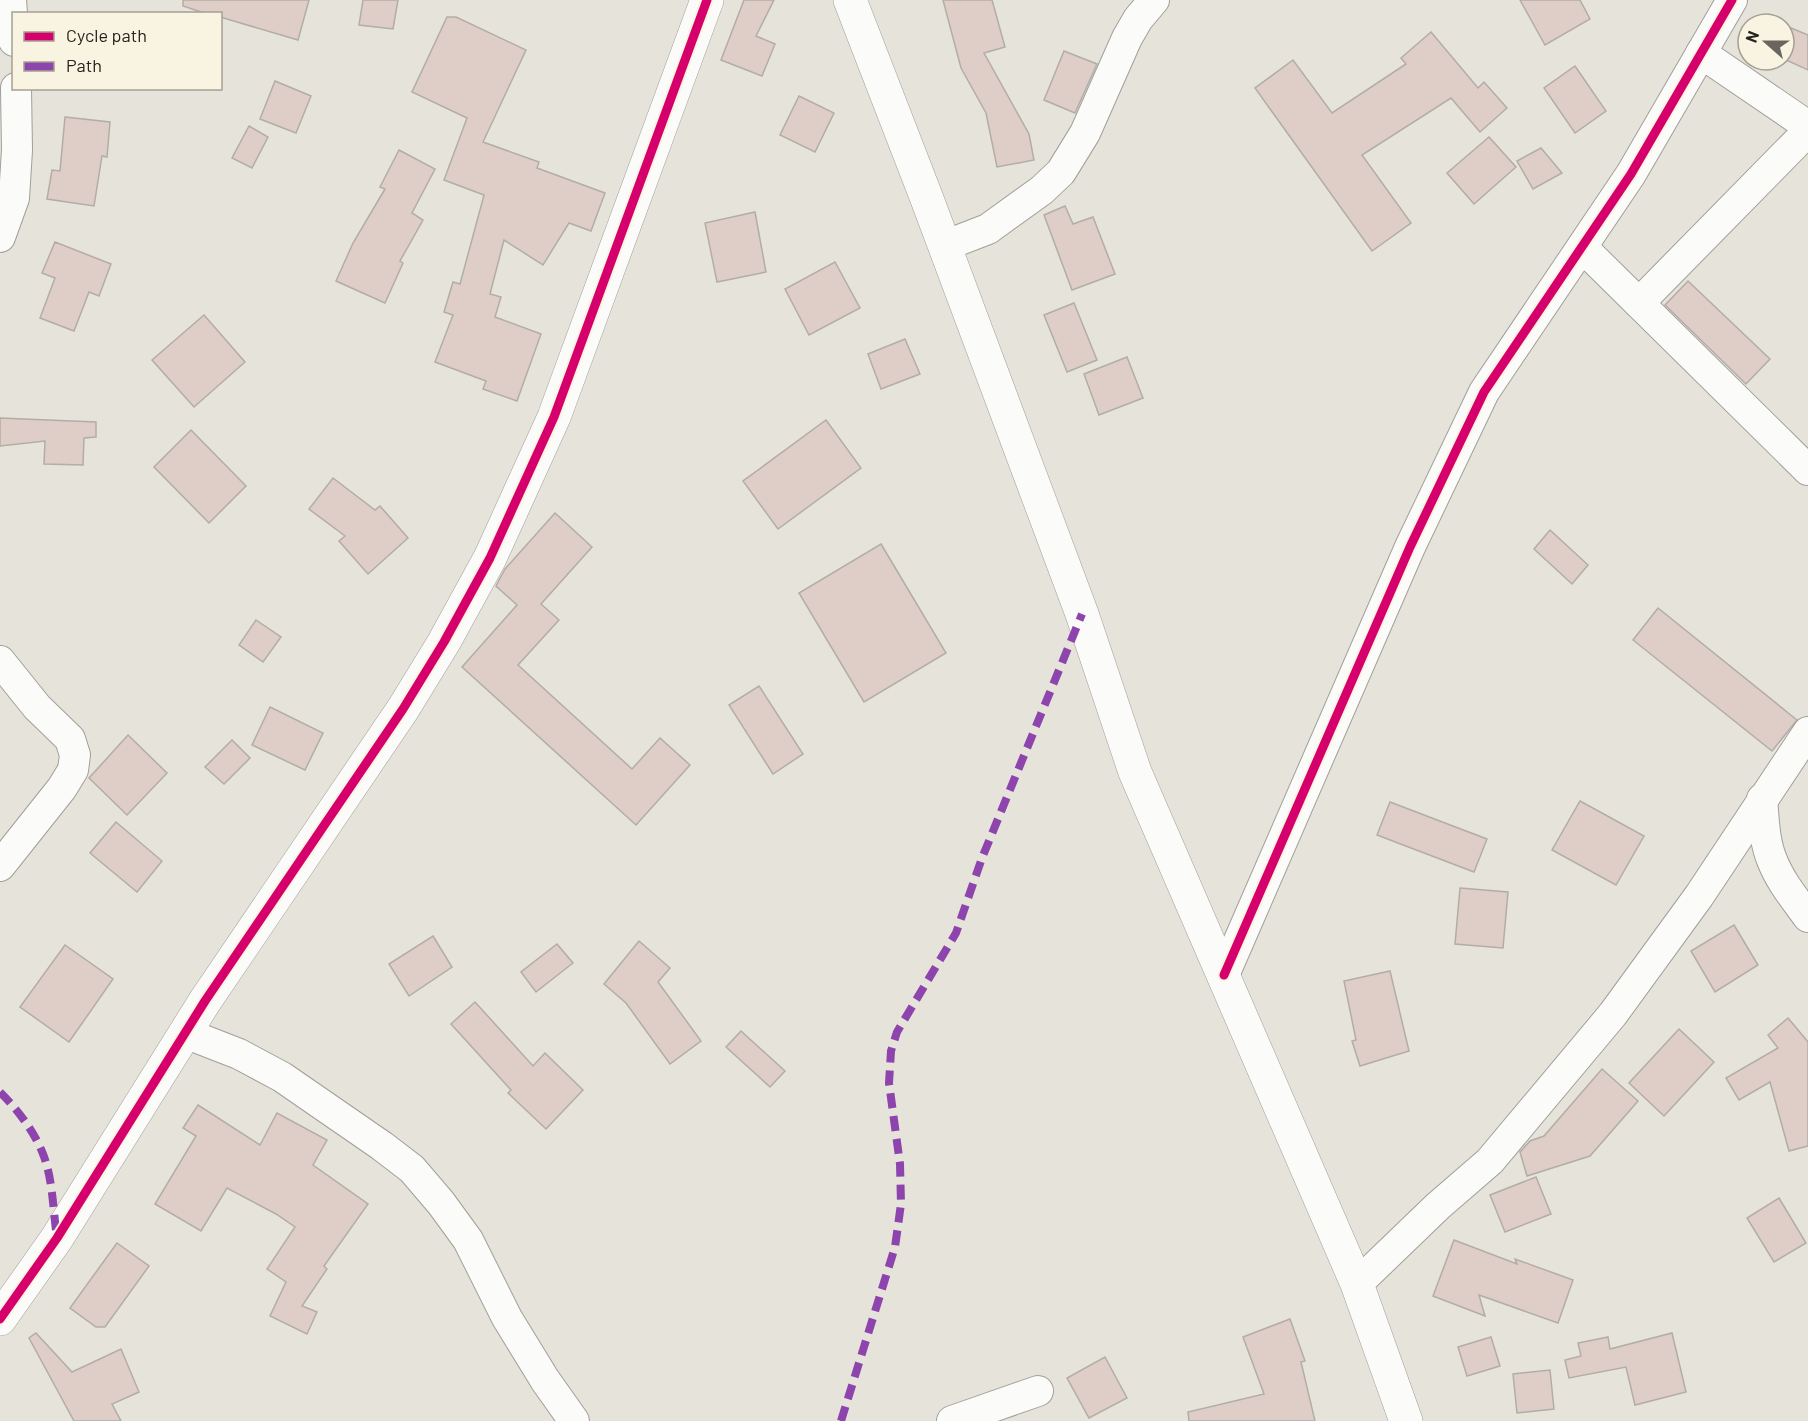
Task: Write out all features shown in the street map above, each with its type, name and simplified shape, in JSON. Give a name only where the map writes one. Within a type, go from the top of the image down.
[{"type":"main road","points":[[0,1319],[57,1238],[185,1033],[404,709],[490,558],[554,417],[707,0]]},
{"type":"main road","points":[[850,0],[1082,614],[1135,772],[1357,1284],[1406,1421]]},
{"type":"street","points":[[944,246],[988,229],[1042,190],[1061,172],[1085,133],[1127,38],[1138,19],[1154,0]]},
{"type":"street","points":[[1224,975],[1410,547],[1484,392],[1632,174],[1732,0]]},
{"type":"street","points":[[1701,53],[1808,126]]},
{"type":"street","points":[[0,237],[14,198],[17,150],[16,90]]},
{"type":"street","points":[[1639,303],[1808,131]]},
{"type":"street","points":[[1582,247],[1808,470]]},
{"type":"street","points":[[0,661],[37,707],[70,739],[75,754],[73,770],[62,788],[0,866]]},
{"type":"street","points":[[1357,1284],[1438,1206],[1490,1161],[1613,1014],[1699,896],[1808,732]]},
{"type":"street","points":[[1762,799],[1766,838],[1772,861],[1786,886],[1808,916]]},
{"type":"street","points":[[185,1033],[239,1054],[282,1077],[412,1169],[468,1240],[507,1318],[544,1380],[574,1421]]},
{"type":"street","points":[[952,1421],[1038,1391]]},
{"type":"building","points":[[183,0],[309,0],[298,40],[222,18],[222,12],[201,12],[183,6]]},
{"type":"building","points":[[363,0],[398,0],[393,29],[359,25]]},
{"type":"building","points":[[744,0],[774,0],[756,36],[775,44],[762,76],[721,60]]},
{"type":"building","points":[[943,0],[992,0],[1005,47],[984,53],[1029,134],[1034,160],[997,167],[986,113],[961,68]]},
{"type":"building","points":[[1520,0],[1580,0],[1590,19],[1545,45]]},
{"type":"building","points":[[447,17],[456,17],[526,50],[483,142],[539,162],[537,168],[605,193],[591,231],[569,223],[543,265],[504,240],[490,294],[501,297],[495,317],[541,334],[517,401],[483,389],[486,381],[435,362],[453,315],[444,312],[453,282],[460,284],[484,195],[444,180],[467,118],[412,92]]},
{"type":"building","points":[[1796,30],[1808,35],[1808,70],[1796,64]]},
{"type":"building","points":[[1431,32],[1478,88],[1484,82],[1507,108],[1480,132],[1451,98],[1362,155],[1411,223],[1372,251],[1255,88],[1293,60],[1332,113],[1406,64],[1401,58]]},
{"type":"building","points":[[1064,51],[1097,64],[1075,113],[1044,100]]},
{"type":"building","points":[[1575,66],[1606,111],[1575,133],[1544,88]]},
{"type":"building","points":[[275,81],[311,96],[296,133],[260,119]]},
{"type":"building","points":[[799,96],[834,113],[815,152],[780,135]]},
{"type":"building","points":[[65,117],[110,122],[107,157],[102,156],[94,206],[47,199],[52,170],[60,171]]},
{"type":"building","points":[[249,126],[268,137],[252,168],[232,158]]},
{"type":"building","points":[[1489,137],[1516,167],[1474,204],[1447,173]]},
{"type":"building","points":[[1541,148],[1562,173],[1533,189],[1517,161]]},
{"type":"building","points":[[399,150],[435,169],[412,213],[423,220],[400,261],[403,263],[385,303],[336,281],[353,243],[385,189],[380,187]]},
{"type":"building","points":[[1065,206],[1073,224],[1093,217],[1115,274],[1072,290],[1044,215]]},
{"type":"building","points":[[755,212],[766,272],[717,282],[705,223]]},
{"type":"building","points":[[55,242],[111,264],[99,296],[89,292],[74,331],[40,318],[55,278],[42,273]]},
{"type":"building","points":[[835,262],[860,308],[809,335],[785,289]]},
{"type":"building","points":[[1688,281],[1770,359],[1746,384],[1665,305]]},
{"type":"building","points":[[1074,303],[1097,360],[1067,372],[1044,315]]},
{"type":"building","points":[[204,315],[245,362],[194,407],[152,360]]},
{"type":"building","points":[[905,339],[920,374],[881,389],[868,354]]},
{"type":"building","points":[[1127,357],[1143,398],[1099,415],[1084,374]]},
{"type":"building","points":[[0,418],[96,422],[96,437],[84,438],[83,465],[44,464],[45,441],[0,446]]},
{"type":"building","points":[[826,420],[861,468],[778,529],[743,481]]},
{"type":"building","points":[[191,430],[246,486],[209,523],[154,467]]},
{"type":"building","points":[[333,478],[375,510],[380,506],[408,538],[368,574],[339,541],[345,536],[309,509]]},
{"type":"building","points":[[555,513],[592,547],[541,604],[559,620],[518,665],[632,769],[660,738],[690,765],[636,825],[462,667],[517,605],[496,586],[505,569]]},
{"type":"building","points":[[1550,530],[1588,565],[1572,584],[1534,549]]},
{"type":"building","points":[[881,544],[946,653],[864,702],[799,593]]},
{"type":"building","points":[[1658,608],[1797,720],[1772,751],[1633,640]]},
{"type":"building","points":[[256,620],[281,637],[263,662],[239,645]]},
{"type":"building","points":[[759,686],[803,754],[773,774],[729,705]]},
{"type":"building","points":[[270,707],[323,733],[305,770],[252,745]]},
{"type":"building","points":[[128,735],[167,773],[127,815],[89,778]]},
{"type":"building","points":[[232,740],[250,758],[224,784],[205,767]]},
{"type":"building","points":[[1580,801],[1644,836],[1616,885],[1552,850]]},
{"type":"building","points":[[1390,802],[1487,839],[1474,872],[1377,835]]},
{"type":"building","points":[[116,822],[162,861],[137,892],[90,853]]},
{"type":"building","points":[[1460,888],[1508,892],[1503,948],[1455,944]]},
{"type":"building","points":[[1734,925],[1758,965],[1715,992],[1691,951]]},
{"type":"building","points":[[433,936],[452,967],[409,996],[389,964]]},
{"type":"building","points":[[639,941],[670,968],[658,982],[701,1041],[670,1064],[626,1003],[604,984]]},
{"type":"building","points":[[557,944],[573,963],[536,992],[521,972]]},
{"type":"building","points":[[65,945],[113,979],[69,1042],[20,1007]]},
{"type":"building","points":[[1390,971],[1409,1051],[1360,1066],[1352,1041],[1356,1040],[1344,981]]},
{"type":"building","points":[[475,1002],[533,1066],[545,1053],[583,1090],[546,1129],[508,1093],[511,1090],[451,1024]]},
{"type":"building","points":[[1788,1018],[1808,1042],[1808,1146],[1789,1151],[1770,1082],[1739,1100],[1726,1078],[1778,1048],[1768,1035]]},
{"type":"building","points":[[1679,1029],[1714,1062],[1664,1116],[1629,1083]]},
{"type":"building","points":[[741,1031],[785,1071],[770,1087],[726,1047]]},
{"type":"building","points":[[1602,1069],[1638,1101],[1590,1156],[1527,1176],[1520,1152],[1530,1141],[1544,1136]]},
{"type":"building","points":[[198,1105],[260,1145],[277,1113],[327,1140],[313,1165],[368,1204],[324,1266],[327,1269],[302,1306],[317,1312],[307,1334],[270,1316],[286,1282],[267,1269],[295,1227],[276,1214],[227,1188],[201,1231],[155,1204],[196,1136],[183,1128]]},
{"type":"building","points":[[1536,1177],[1551,1214],[1505,1232],[1490,1195]]},
{"type":"building","points":[[1779,1198],[1806,1243],[1774,1262],[1747,1218]]},
{"type":"building","points":[[1454,1240],[1517,1264],[1515,1259],[1573,1280],[1558,1323],[1479,1295],[1485,1316],[1433,1296]]},
{"type":"building","points":[[117,1243],[149,1266],[105,1327],[96,1327],[70,1308]]},
{"type":"building","points":[[1290,1319],[1305,1361],[1301,1362],[1315,1421],[1189,1421],[1188,1412],[1264,1394],[1243,1337]]},
{"type":"building","points":[[36,1333],[72,1372],[121,1349],[139,1392],[112,1404],[121,1421],[74,1421],[29,1338]]},
{"type":"building","points":[[1672,1333],[1686,1392],[1635,1405],[1626,1367],[1569,1378],[1565,1360],[1581,1356],[1578,1343],[1608,1337],[1610,1349]]},
{"type":"building","points":[[1491,1337],[1500,1366],[1467,1376],[1458,1347]]},
{"type":"building","points":[[1105,1357],[1127,1398],[1089,1418],[1067,1378]]},
{"type":"building","points":[[1550,1370],[1554,1409],[1517,1413],[1513,1374]]},
{"type":"marked path","points":[[841,1421],[895,1247],[901,1204],[900,1164],[889,1083],[891,1051],[897,1032],[956,933],[982,858],[1082,614]]},
{"type":"marked path","points":[[0,1092],[24,1121],[43,1154],[51,1184],[57,1238]]},
{"type":"cycle path","points":[[0,1319],[57,1238],[205,1001],[403,709],[444,642],[490,558],[554,417],[707,0]]},
{"type":"cycle path","points":[[1224,975],[1410,547],[1484,392],[1631,174],[1732,0]]}]
